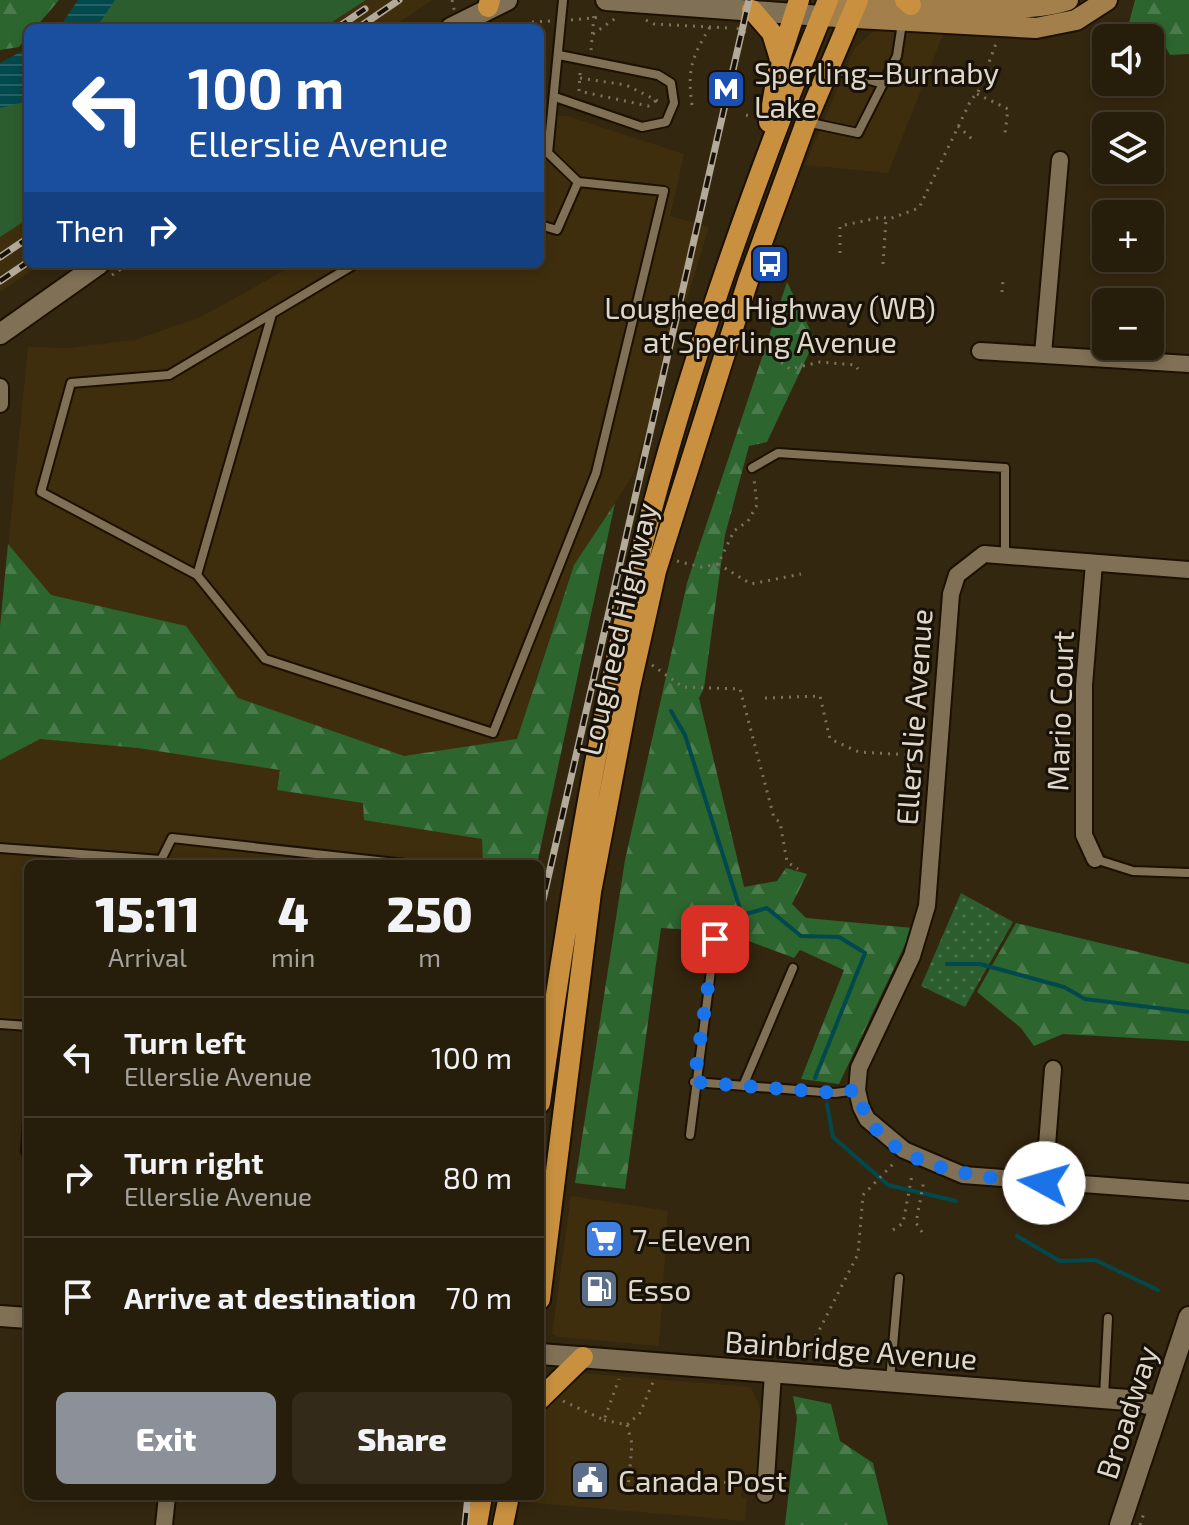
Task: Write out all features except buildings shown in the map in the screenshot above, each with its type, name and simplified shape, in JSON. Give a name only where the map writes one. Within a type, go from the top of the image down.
[{"type":"main road","points":[[906,9],[1022,8],[1068,0]]},
{"type":"main road","points":[[824,8],[852,5],[906,9],[1036,28],[1076,20],[1101,5]]},
{"type":"main road","name":"Lougheed Highway","points":[[544,1267],[591,892],[656,571],[731,331],[806,122],[852,5]]},
{"type":"main road","points":[[763,157],[780,59],[797,7]]},
{"type":"main road","name":"Lougheed Highway","points":[[544,1077],[582,826],[637,567],[708,317],[763,157],[824,8]]},
{"type":"main road","points":[[752,10],[772,33],[780,59]]},
{"type":"main road","points":[[547,1398],[583,1357]]},
{"type":"main road","points":[[477,1525],[481,1500]]},
{"type":"main road","points":[[503,1525],[508,1500]]},
{"type":"street","points":[[457,24],[489,4],[507,0]]},
{"type":"street","points":[[603,12],[824,8]]},
{"type":"street","points":[[1043,354],[1060,160]]},
{"type":"street","points":[[0,334],[93,268]]},
{"type":"street","points":[[980,351],[1189,364]]},
{"type":"street","points":[[0,387],[0,404]]},
{"type":"street","name":"Ellerslie Avenue","points":[[857,1090],[859,1068],[912,956],[927,906],[951,594],[957,575],[968,563],[984,554],[1189,570]]},
{"type":"street","name":"Mario Court","points":[[1094,563],[1084,685],[1084,835],[1095,859]]},
{"type":"street","points":[[1044,1183],[1053,1069]]},
{"type":"street","points":[[857,1090],[867,1119],[917,1158],[963,1175],[1189,1192]]},
{"type":"street","points":[[0,1316],[24,1318]]},
{"type":"street","name":"Broadway","points":[[1120,1525],[1189,1317]]},
{"type":"street","name":"Bainbridge Avenue","points":[[544,1354],[1104,1399],[1158,1406]]},
{"type":"street","points":[[765,1494],[773,1373]]},
{"type":"street","points":[[164,1525],[167,1500]]},
{"type":"lane","points":[[348,268],[169,375],[71,383],[41,492],[197,575],[265,659],[493,733],[596,473],[664,191],[578,182],[544,155],[555,97],[563,0]]},
{"type":"lane","points":[[806,122],[858,133],[897,56],[906,9]]},
{"type":"lane","points":[[555,97],[650,128],[666,122],[674,103],[671,83],[658,75],[559,55]]},
{"type":"lane","points":[[828,67],[883,84]]},
{"type":"lane","points":[[544,226],[557,230],[578,182]]},
{"type":"lane","points":[[197,575],[272,314]]},
{"type":"lane","points":[[752,468],[778,453],[1005,468],[1005,556]]},
{"type":"lane","points":[[0,848],[161,860],[172,838],[369,860]]},
{"type":"lane","points":[[1095,859],[1133,871],[1189,873]]},
{"type":"lane","points":[[690,1135],[694,1082],[715,939]]},
{"type":"lane","points":[[743,1086],[793,968]]},
{"type":"lane","points":[[0,1024],[24,1026]]},
{"type":"lane","points":[[694,1082],[835,1093],[857,1090]]},
{"type":"lane","points":[[890,1381],[899,1278]]},
{"type":"lane","points":[[1104,1399],[1108,1318]]},
{"type":"path","points":[[452,0],[457,24]]},
{"type":"path","points":[[585,20],[603,12]]},
{"type":"path","points":[[591,50],[593,34],[603,12]]},
{"type":"path","points":[[593,34],[603,12]]},
{"type":"path","points":[[640,17],[654,24],[739,28],[757,41]]},
{"type":"path","points":[[692,105],[692,60],[696,46],[710,27]]},
{"type":"path","points":[[840,253],[840,226],[911,214],[924,202],[958,126],[977,94],[997,41]]},
{"type":"path","points":[[580,76],[626,85],[659,101],[648,106],[579,91],[580,76]]},
{"type":"path","points":[[977,94],[1008,109],[1005,133]]},
{"type":"path","points":[[958,126],[973,140]]},
{"type":"path","points":[[883,264],[886,218]]},
{"type":"path","points":[[1002,292],[1003,280]]},
{"type":"path","points":[[745,337],[790,369],[820,362],[855,365],[858,369]]},
{"type":"path","points":[[718,564],[734,531],[748,521],[757,505],[752,468]]},
{"type":"path","points":[[677,561],[701,567],[718,564],[751,584],[801,574]]},
{"type":"path","points":[[785,577],[790,585]]},
{"type":"path","points":[[652,665],[683,687],[740,689],[774,818],[780,822],[787,862],[798,869]]},
{"type":"path","points":[[765,698],[820,696],[830,739],[859,752],[912,755],[911,770],[927,771]]},
{"type":"path","points":[[805,1358],[858,1254],[863,1195],[893,1164]]},
{"type":"path","points":[[893,1230],[903,1223],[912,1175]]},
{"type":"path","points":[[922,1232],[916,1225],[924,1180]]},
{"type":"path","points":[[604,1420],[619,1379]]},
{"type":"path","points":[[627,1425],[640,1413],[653,1382]]},
{"type":"path","points":[[547,1398],[604,1420],[627,1425]]},
{"type":"path","points":[[627,1425],[632,1444],[628,1490],[637,1491]]},
{"type":"path","points":[[708,1481],[746,1484]]},
{"type":"shaded area","points":[[366,0],[432,0],[397,24],[329,24]]},
{"type":"shaded area","points":[[884,29],[944,32],[888,173],[805,165],[854,49],[871,33]]},
{"type":"shaded area","points":[[544,115],[567,116],[684,154],[670,216],[709,227],[633,475],[574,565],[531,694],[514,860],[24,860],[24,1026],[0,1024],[0,627],[28,347],[69,348],[135,340],[201,317],[289,268],[544,268]]},
{"type":"shaded area","points":[[24,222],[24,268],[36,268],[0,292],[0,237]]},
{"type":"shaded area","points":[[571,1196],[668,1211],[659,1346],[552,1334]]},
{"type":"shaded area","points":[[580,1373],[751,1387],[762,1412],[763,1431],[758,1475],[743,1482],[741,1498],[747,1498],[745,1521],[524,1502],[544,1500],[544,1415],[547,1405]]},
{"type":"green space","points":[[0,0],[59,0],[38,24],[24,24],[24,41],[19,47],[0,50]]},
{"type":"green space","points":[[102,0],[366,0],[329,24],[83,24]]},
{"type":"green space","points":[[1135,0],[1189,0],[1189,54],[1170,55],[1164,44],[1164,24],[1129,24]]},
{"type":"green space","points":[[24,86],[24,222],[0,237],[0,92]]},
{"type":"green space","points":[[787,282],[815,340],[767,442],[749,446],[725,535],[704,688],[699,698],[744,887],[777,881],[786,868],[807,874],[792,904],[806,918],[913,928],[839,1084],[801,1079],[844,970],[800,950],[794,958],[725,932],[661,928],[625,1189],[575,1183],[625,860],[687,583]]},
{"type":"green space","points":[[615,503],[538,860],[483,860],[482,839],[364,820],[363,803],[277,790],[280,770],[138,748],[40,739],[0,760],[0,627],[8,544],[51,595],[186,626],[238,698],[404,756],[517,739],[574,565]]},
{"type":"green space","points":[[961,893],[1013,922],[965,1007],[921,986]]},
{"type":"green space","points":[[1016,923],[1189,964],[1189,1041],[1063,1034],[1034,1046],[1021,1028],[977,992]]},
{"type":"green space","points":[[793,1396],[831,1404],[840,1441],[873,1463],[888,1525],[785,1525],[797,1418]]},
{"type":"water","points":[[78,0],[115,0],[99,24],[62,24]]},
{"type":"water","points":[[24,50],[24,102],[0,108],[0,63]]},
{"type":"waterway","points":[[671,711],[685,735],[742,915],[767,908],[801,936],[839,937],[865,953],[815,1078]]},
{"type":"waterway","points":[[947,964],[980,964],[1064,987],[1085,999],[1189,1012]]},
{"type":"waterway","points":[[827,1104],[833,1137],[888,1185],[956,1201]]},
{"type":"waterway","points":[[1017,1236],[1060,1261],[1095,1260],[1158,1290]]},
{"type":"railway","points":[[364,24],[399,0]]},
{"type":"railway","points":[[544,896],[749,0]]},
{"type":"railway","points":[[343,24],[365,9]]},
{"type":"railway","points":[[0,257],[24,241]]},
{"type":"railway","points":[[0,281],[24,265]]},
{"type":"railway","points":[[465,1525],[468,1500]]},
{"type":"place","name":"Sperling–Burnaby Lake","points":[[726,89]]},
{"type":"place","name":"Lougheed Highway (WB) at Sperling Avenue","points":[[770,264]]},
{"type":"place","name":"7-Eleven","points":[[604,1239]]},
{"type":"place","name":"Esso","points":[[599,1289]]},
{"type":"place","name":"Canada Post","points":[[590,1480]]},
{"type":"route","points":[[715,939],[694,1082],[835,1093],[857,1090],[867,1119],[917,1158],[963,1175],[1044,1183]]}]
